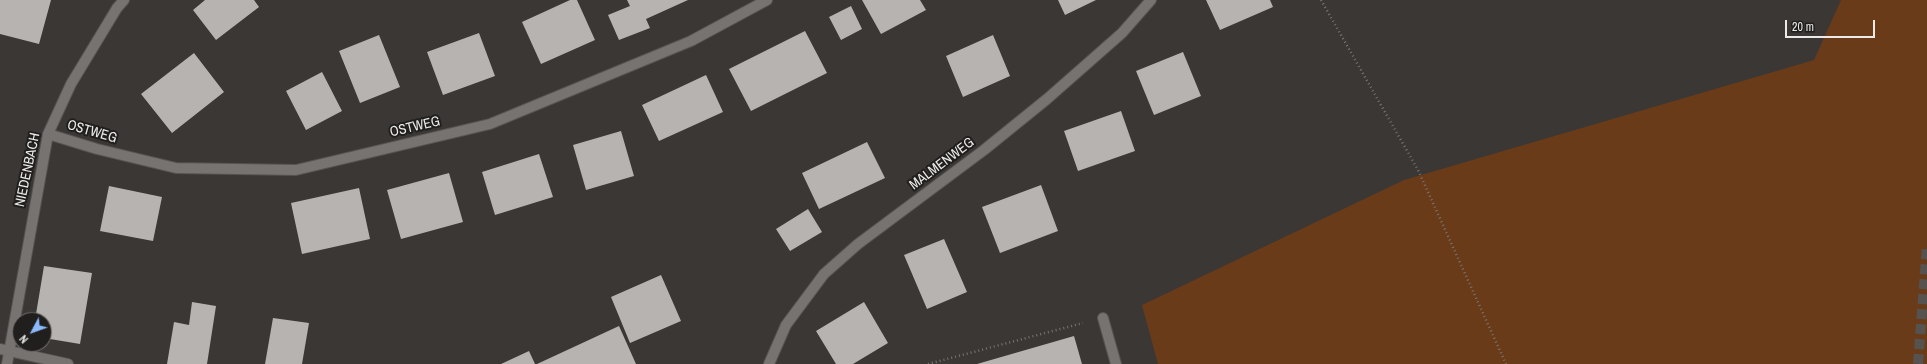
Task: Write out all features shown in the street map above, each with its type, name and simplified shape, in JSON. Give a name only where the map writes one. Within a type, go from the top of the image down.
[{"type":"street","name":"NIEDENBACH","points":[[7,364],[4,350],[48,134],[71,84],[117,8],[124,0]]},
{"type":"street","name":"OSTWEG","points":[[48,134],[96,149],[176,168],[296,170],[490,124],[691,41],[767,0]]},
{"type":"street","name":"MALMENWEG","points":[[769,364],[786,325],[824,274],[858,244],[984,150],[1047,99],[1122,33],[1151,0]]},
{"type":"street","points":[[1103,318],[1116,364]]},
{"type":"street","points":[[4,350],[68,364]]},
{"type":"path","points":[[1321,0],[1418,170],[1506,364]]},
{"type":"path","points":[[928,364],[1103,318]]},
{"type":"shaded area","points":[[1841,0],[1927,0],[1927,364],[1158,364],[1142,305],[1404,180],[1814,60]]},
{"type":"building","points":[[0,0],[51,0],[39,44],[0,34]]},
{"type":"building","points":[[205,0],[254,0],[259,7],[216,40],[193,10]]},
{"type":"building","points":[[570,0],[577,0],[595,40],[541,64],[522,22]]},
{"type":"building","points":[[627,0],[688,0],[646,19],[650,28],[619,40],[608,15],[630,6]]},
{"type":"building","points":[[862,0],[920,0],[926,10],[881,34]]},
{"type":"building","points":[[1058,0],[1096,0],[1065,15]]},
{"type":"building","points":[[1206,0],[1270,0],[1273,7],[1220,30]]},
{"type":"building","points":[[851,6],[862,29],[841,40],[829,17]]},
{"type":"building","points":[[805,31],[827,73],[751,111],[729,69]]},
{"type":"building","points":[[479,33],[495,76],[443,95],[427,52]]},
{"type":"building","points":[[379,35],[400,87],[360,103],[339,51]]},
{"type":"building","points":[[993,35],[1010,76],[963,97],[946,56]]},
{"type":"building","points":[[1183,52],[1201,96],[1154,115],[1136,71]]},
{"type":"building","points":[[194,53],[224,92],[172,133],[141,94]]},
{"type":"building","points":[[322,72],[342,111],[306,130],[286,91]]},
{"type":"building","points":[[706,75],[723,112],[659,141],[642,105]]},
{"type":"building","points":[[1121,111],[1135,151],[1078,171],[1064,131]]},
{"type":"building","points":[[621,131],[634,176],[586,190],[573,145]]},
{"type":"building","points":[[867,142],[885,178],[819,209],[802,173]]},
{"type":"building","points":[[539,154],[553,197],[495,215],[482,172]]},
{"type":"building","points":[[449,173],[463,222],[401,239],[387,190]]},
{"type":"building","points":[[1041,185],[1058,231],[1000,253],[982,207]]},
{"type":"building","points":[[109,186],[162,197],[153,241],[100,231]]},
{"type":"building","points":[[359,188],[370,239],[302,254],[291,203]]},
{"type":"building","points":[[808,209],[822,232],[790,251],[776,229]]},
{"type":"building","points":[[944,239],[967,292],[927,309],[904,255]]},
{"type":"building","points":[[44,266],[92,273],[80,344],[52,339],[52,312],[36,312]]},
{"type":"building","points":[[661,275],[681,321],[630,343],[611,297]]},
{"type":"building","points":[[192,302],[216,306],[207,364],[167,364],[174,322],[189,325]]},
{"type":"building","points":[[864,302],[888,343],[853,364],[836,364],[816,331]]},
{"type":"building","points":[[273,318],[309,323],[302,364],[265,364]]},
{"type":"building","points":[[619,326],[636,364],[537,364]]},
{"type":"building","points":[[1074,336],[1082,364],[977,364]]},
{"type":"building","points":[[529,351],[535,364],[501,364]]},
{"type":"tunnel","points":[[1918,364],[1927,246]]}]
